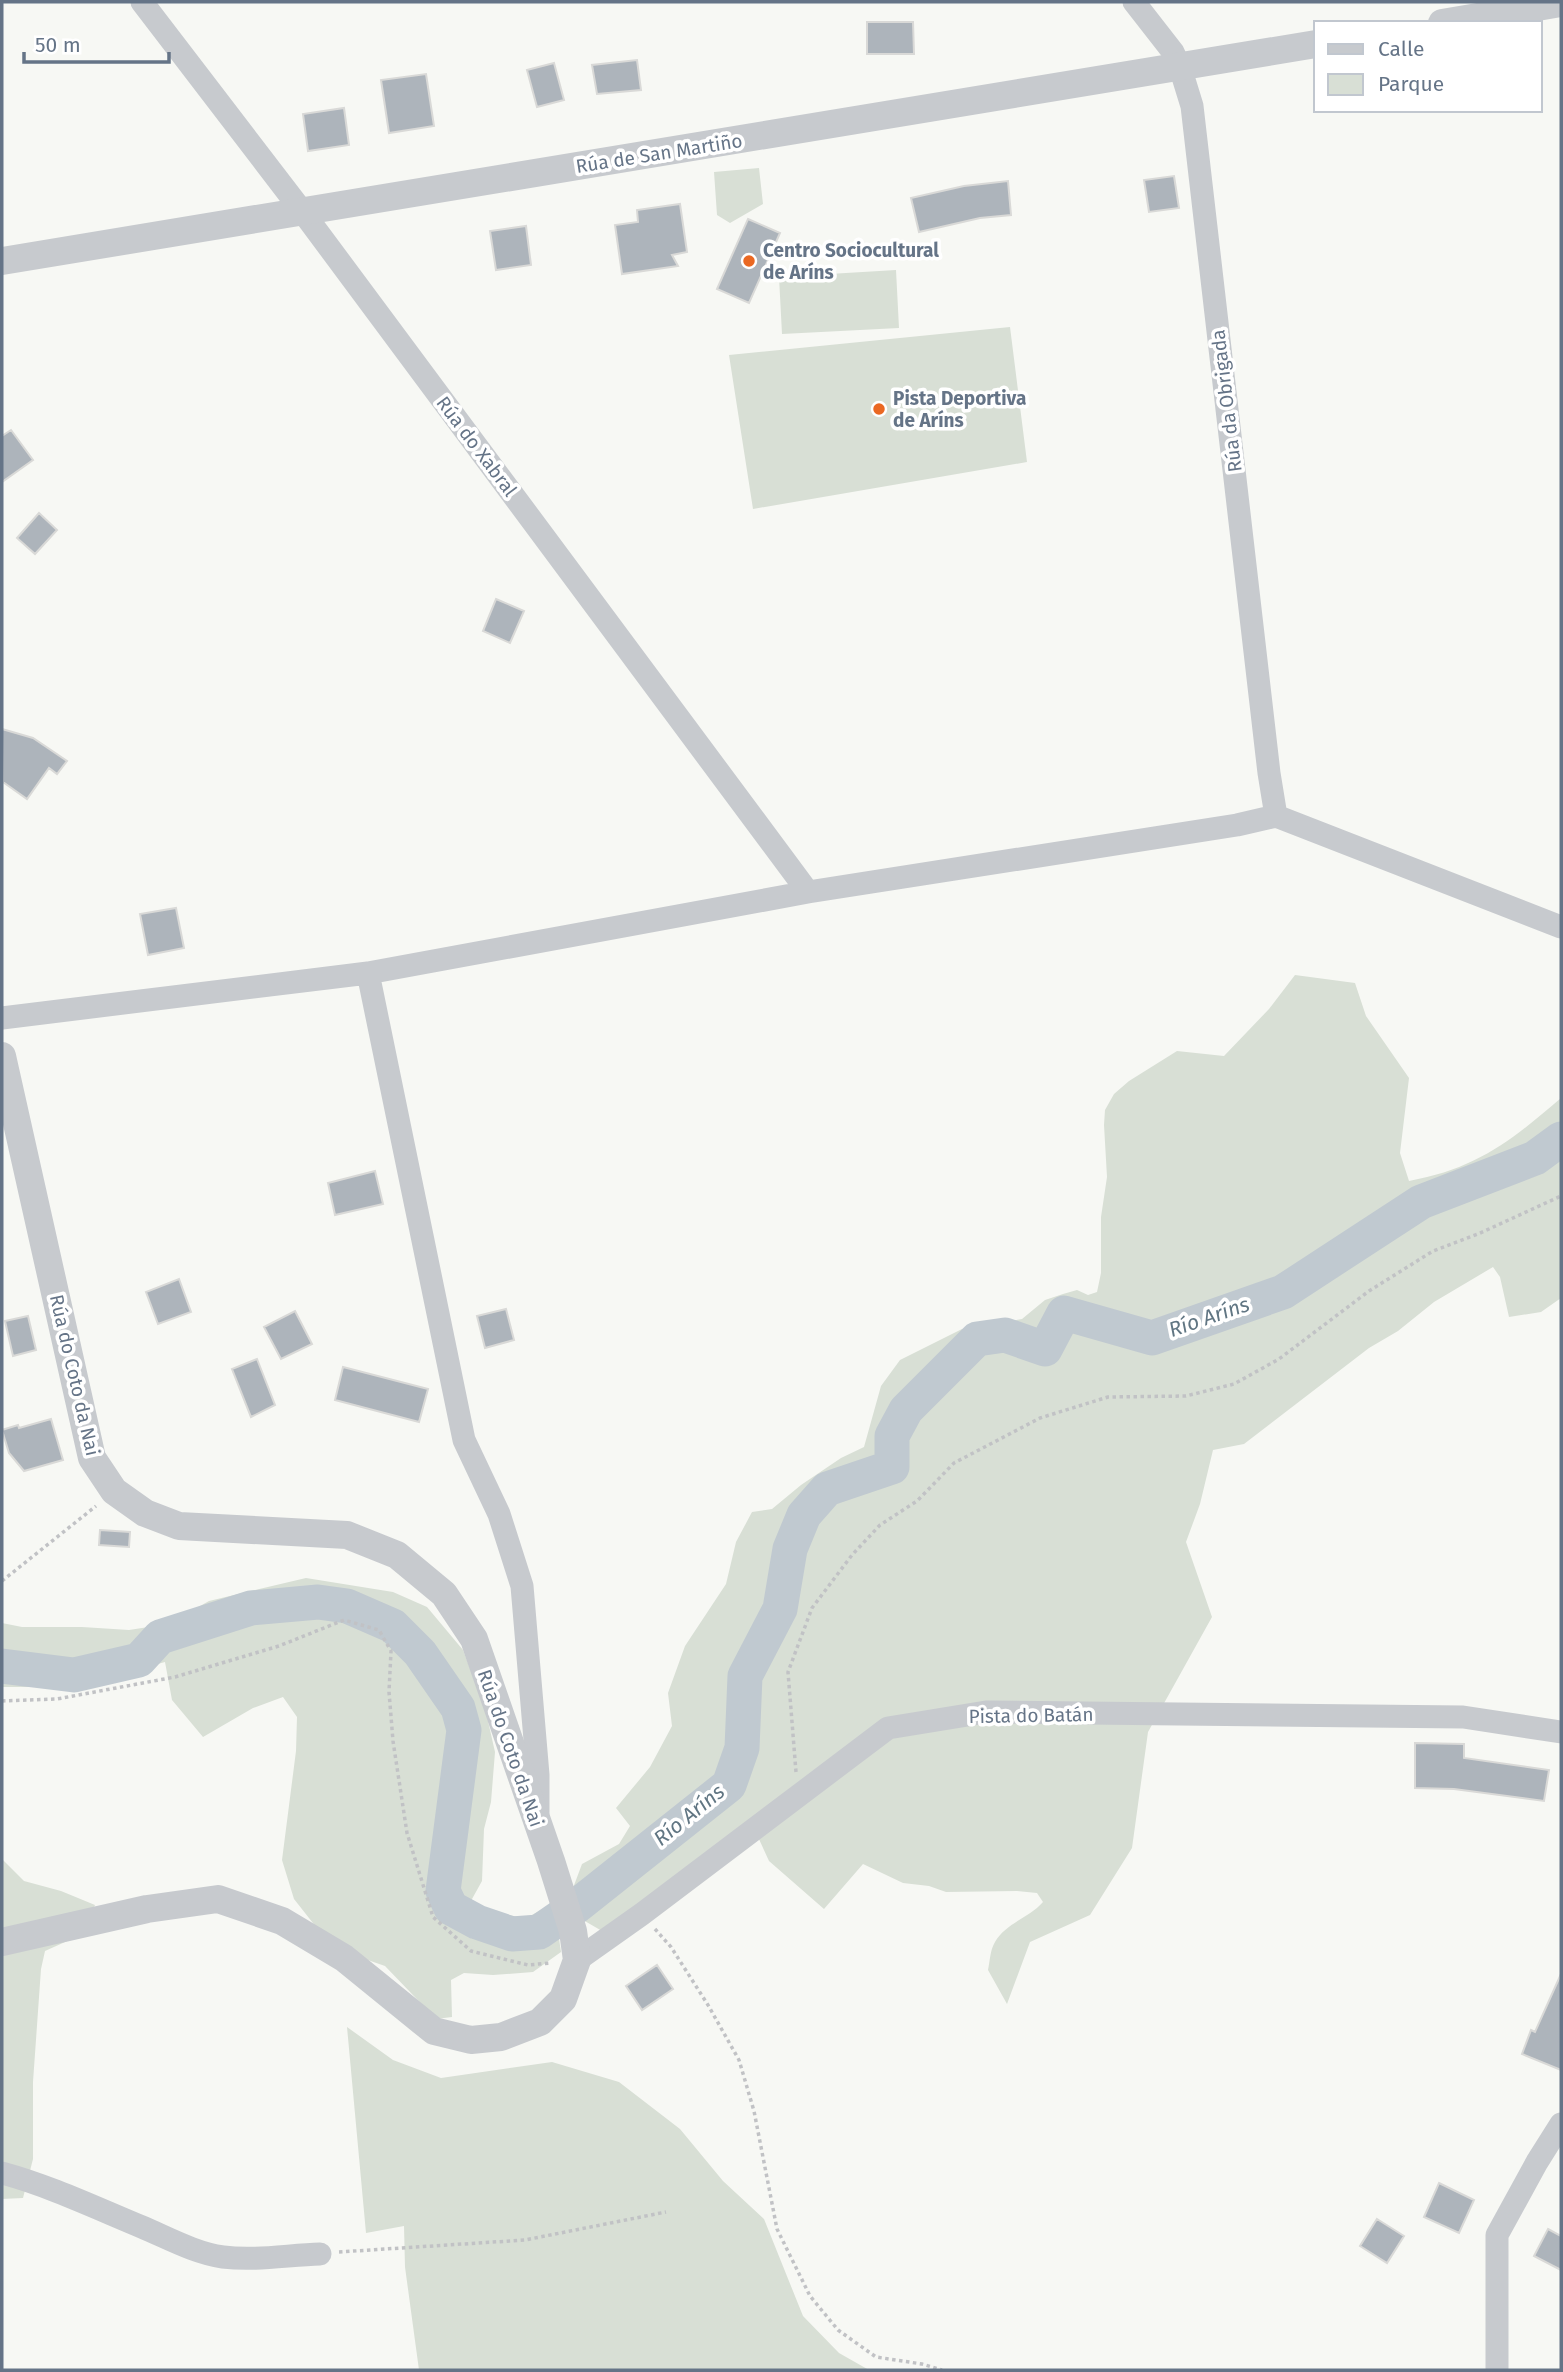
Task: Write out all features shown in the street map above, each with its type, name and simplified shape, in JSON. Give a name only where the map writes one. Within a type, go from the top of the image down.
[{"type":"street","name":"Rúa do Xabral","points":[[142,2],[302,211],[808,892]]},
{"type":"street","name":"Rúa da Obrigada","points":[[1134,2],[1173,52],[1192,106],[1276,816]]},
{"type":"street","points":[[1454,21],[1561,3]]},
{"type":"street","name":"Rúa de San Martiño","points":[[2,261],[1314,44]]},
{"type":"street","points":[[2,1018],[368,973],[808,892],[1237,825],[1276,816],[1561,927]]},
{"type":"street","points":[[368,973],[464,1440],[499,1514],[522,1586],[538,1775],[537,1826]]},
{"type":"street","name":"Rúa do Coto da Nai","points":[[2,1056],[92,1458],[114,1491],[145,1513],[179,1525],[347,1535],[397,1555],[444,1594],[474,1639],[551,1861],[573,1931],[577,1960]]},
{"type":"street","name":"Pista do Batán","points":[[577,1960],[888,1728],[986,1712],[1463,1717],[1561,1732]]},
{"type":"street","points":[[2,1942],[147,1909],[218,1899],[282,1921],[344,1958],[434,2031],[471,2040],[501,2037],[540,2022],[564,1999],[577,1960]]},
{"type":"street","points":[[1497,2370],[1497,2235],[1561,2124]]},
{"type":"street","points":[[2,2173],[85,2203],[187,2246],[222,2256],[257,2258],[320,2254]]},
{"type":"path","points":[[797,1794],[788,1672],[812,1608],[852,1555],[880,1525],[917,1501],[954,1463],[1040,1418],[1108,1397],[1186,1396],[1234,1384],[1279,1359],[1369,1291],[1433,1251],[1478,1234],[1561,1196]]},
{"type":"path","points":[[2,1581],[114,1491]]},
{"type":"path","points":[[2,1700],[57,1699],[175,1677],[279,1646],[344,1620],[379,1630],[391,1651],[389,1692],[393,1741],[407,1833],[433,1917],[471,1951],[528,1965],[577,1960]]},
{"type":"path","points":[[642,1914],[671,1947],[739,2060],[754,2111],[777,2229],[810,2295],[838,2330],[876,2357],[942,2370]]},
{"type":"path","points":[[320,2254],[525,2240],[666,2212]]},
{"type":"green space","points":[[759,168],[763,204],[730,223],[717,215],[714,172]]},
{"type":"green space","points":[[896,270],[899,328],[782,334],[779,277]]},
{"type":"green space","name":"Pista Deportiva de Aríns","points":[[1010,327],[1027,462],[753,509],[729,355]]},
{"type":"green space","points":[[1295,975],[1355,983],[1366,1016],[1409,1078],[1400,1153],[1409,1181],[1433,1176],[1473,1161],[1509,1140],[1561,1098],[1561,1298],[1541,1312],[1509,1317],[1500,1277],[1493,1267],[1434,1302],[1398,1331],[1369,1348],[1244,1444],[1213,1450],[1200,1504],[1186,1542],[1212,1617],[1148,1732],[1132,1848],[1090,1915],[1030,1942],[1007,2004],[988,1970],[991,1952],[1005,1930],[1043,1902],[1037,1893],[946,1892],[929,1886],[903,1883],[863,1864],[824,1909],[769,1861],[758,1837],[602,1931],[583,1920],[573,1888],[582,1864],[619,1844],[630,1826],[616,1808],[650,1767],[672,1726],[668,1693],[685,1646],[726,1584],[736,1542],[752,1512],[772,1509],[841,1458],[864,1447],[881,1386],[900,1360],[962,1329],[1022,1319],[1045,1300],[1077,1290],[1088,1295],[1097,1292],[1101,1273],[1101,1217],[1107,1177],[1105,1110],[1114,1094],[1129,1081],[1177,1051],[1224,1056],[1269,1009]]},
{"type":"green space","points":[[306,1578],[393,1592],[427,1607],[463,1650],[485,1708],[495,1752],[491,1802],[484,1829],[482,1881],[472,1899],[473,1909],[526,1918],[547,1907],[558,1932],[561,1952],[533,1972],[493,1975],[464,1973],[451,1980],[452,2017],[436,2019],[385,1966],[362,1958],[320,1932],[294,1899],[282,1860],[296,1751],[297,1717],[283,1697],[253,1708],[203,1737],[172,1700],[165,1662],[75,1687],[2,1687],[2,1623],[22,1627],[129,1630],[168,1624],[209,1601]]},
{"type":"green space","points":[[2,1859],[24,1881],[61,1891],[95,1905],[83,1934],[45,1951],[41,1969],[33,2082],[33,2159],[23,2198],[2,2199]]},
{"type":"green space","points":[[347,2027],[393,2060],[441,2078],[552,2062],[619,2082],[680,2129],[723,2181],[764,2219],[803,2316],[839,2353],[869,2370],[419,2370],[405,2267],[404,2226],[366,2233]]},
{"type":"building","points":[[867,22],[913,22],[914,54],[867,54]]},
{"type":"building","points":[[637,60],[641,90],[597,94],[592,65]]},
{"type":"building","points":[[554,63],[564,100],[537,107],[527,70]]},
{"type":"building","points":[[426,74],[434,126],[389,133],[381,80]]},
{"type":"building","points":[[344,108],[349,145],[308,151],[303,114]]},
{"type":"building","points":[[1174,176],[1179,208],[1149,212],[1144,180]]},
{"type":"building","points":[[1008,181],[1011,215],[980,218],[919,232],[911,198],[964,186]]},
{"type":"building","points":[[680,204],[687,252],[672,255],[678,266],[622,274],[615,225],[638,222],[637,210]]},
{"type":"building","name":"Centro Sociocultural de Aríns","points":[[748,219],[780,233],[749,303],[717,289]]},
{"type":"building","points":[[526,226],[531,265],[496,270],[490,231]]},
{"type":"building","points":[[11,430],[33,460],[2,482],[2,436]]},
{"type":"building","points":[[39,513],[57,530],[35,554],[17,538]]},
{"type":"building","points":[[496,599],[524,611],[510,643],[483,631]]},
{"type":"building","points":[[2,729],[33,738],[67,761],[57,774],[49,768],[27,799],[3,782]]},
{"type":"building","points":[[176,908],[184,948],[148,955],[140,914]]},
{"type":"building","points":[[375,1171],[383,1204],[335,1215],[328,1183]]},
{"type":"building","points":[[179,1279],[191,1312],[158,1324],[146,1292]]},
{"type":"building","points":[[506,1309],[514,1340],[485,1348],[477,1316]]},
{"type":"building","points":[[295,1311],[312,1344],[281,1359],[264,1327]]},
{"type":"building","points":[[28,1316],[36,1350],[13,1356],[5,1321]]},
{"type":"building","points":[[257,1359],[275,1405],[251,1417],[232,1369]]},
{"type":"building","points":[[343,1367],[428,1389],[419,1422],[335,1400]]},
{"type":"building","points":[[51,1419],[63,1460],[24,1471],[9,1453],[2,1430]]},
{"type":"building","points":[[100,1530],[130,1532],[129,1547],[99,1545]]},
{"type":"building","points":[[1415,1743],[1464,1744],[1464,1758],[1549,1770],[1544,1801],[1454,1789],[1415,1788]]},
{"type":"building","points":[[657,1965],[673,1989],[642,2010],[626,1986]]},
{"type":"building","points":[[1561,1974],[1561,2070],[1522,2054],[1531,2030],[1535,2032]]},
{"type":"building","points":[[1439,2183],[1474,2200],[1459,2233],[1424,2217]]},
{"type":"building","points":[[1377,2219],[1404,2236],[1387,2263],[1360,2246]]},
{"type":"building","points":[[1548,2229],[1561,2236],[1561,2270],[1534,2256]]},
{"type":"waterway","name":"Río Aríns","points":[[2,1666],[74,1675],[139,1660],[160,1637],[251,1608],[318,1602],[347,1606],[393,1626],[420,1653],[458,1708],[464,1730],[443,1891],[451,1908],[477,1922],[512,1934],[539,1932],[578,1905],[729,1785],[742,1748],[745,1676],[780,1609],[790,1549],[804,1515],[827,1489],[892,1467],[892,1436],[906,1410],[977,1339],[1005,1335],[1045,1349],[1064,1313],[1152,1338],[1283,1292],[1421,1202],[1535,1158],[1561,1139]]},
{"type":"place","name":"Centro Sociocultural de Aríns","points":[[749,261]]},
{"type":"place","name":"Pista Deportiva de Aríns","points":[[879,409]]}]
